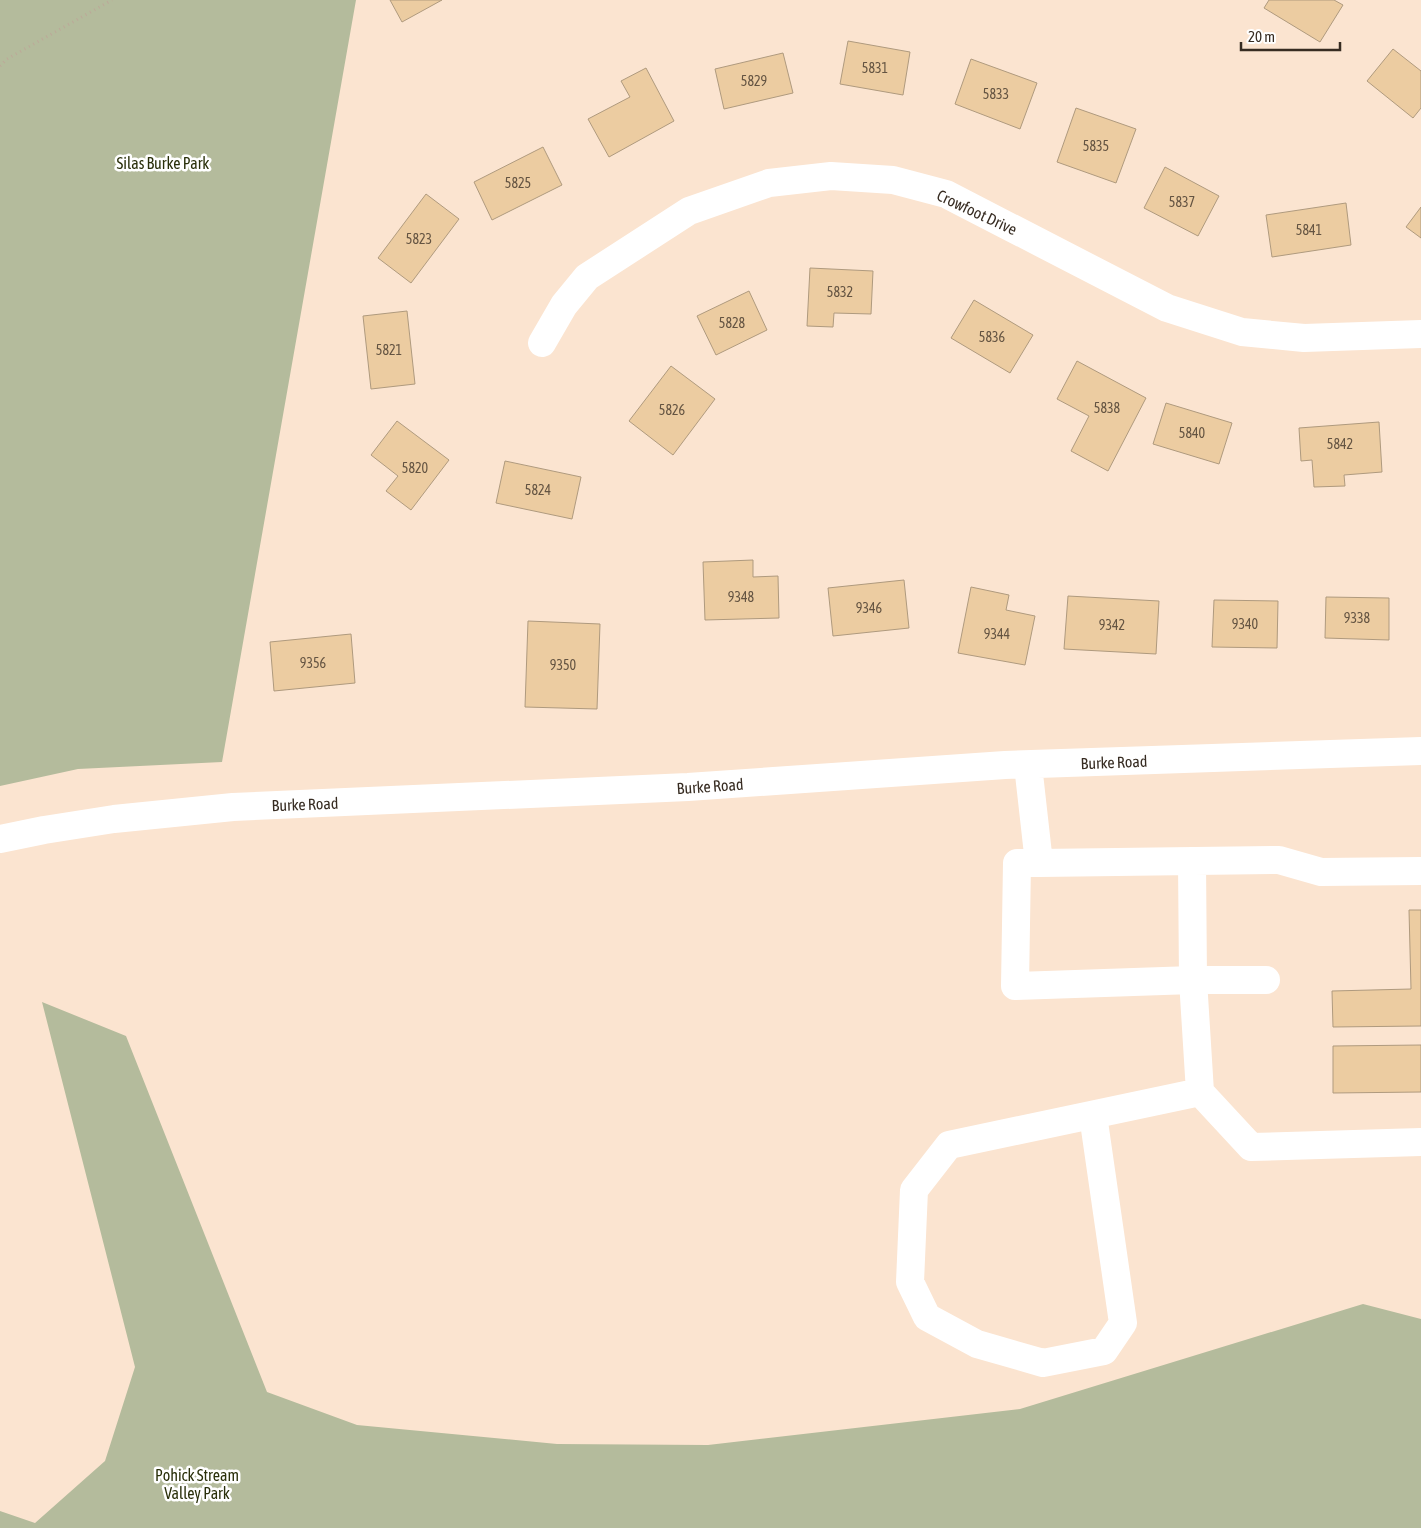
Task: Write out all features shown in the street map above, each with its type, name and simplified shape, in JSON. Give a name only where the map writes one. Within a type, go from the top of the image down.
[{"type":"street","name":"Crowfoot Drive","points":[[542,343],[564,305],[587,277],[690,211],[769,183],[831,176],[892,180],[946,194],[1167,308],[1242,332],[1304,338],[1421,334]]},
{"type":"street","name":"Burke Road","points":[[0,839],[114,819],[233,807],[688,787],[1028,764],[1421,751]]},
{"type":"street","points":[[1028,764],[1039,863]]},
{"type":"street","points":[[1266,980],[1193,980],[1015,986],[1016,863],[1279,860],[1321,872],[1421,871]]},
{"type":"street","points":[[1192,861],[1193,980],[1200,1092],[1251,1147],[1421,1142]]},
{"type":"street","points":[[1092,1115],[1123,1322],[1104,1351],[1043,1363],[977,1344],[927,1317],[910,1282],[914,1190],[949,1145],[1200,1092]]},
{"type":"path","points":[[0,66],[7,59],[112,0]]},
{"type":"green space","name":"Silas Burke Park","points":[[0,0],[356,0],[222,762],[78,769],[0,786]]},
{"type":"green space","name":"Pohick Stream Valley Park","points":[[42,1002],[126,1036],[267,1392],[357,1425],[557,1444],[708,1445],[1020,1409],[1363,1304],[1421,1319],[1421,1528],[0,1528],[0,1511],[35,1523],[105,1461],[135,1367]]},
{"type":"building","points":[[390,0],[442,0],[402,22]]},
{"type":"building","points":[[1269,0],[1334,0],[1343,5],[1320,42],[1264,8]]},
{"type":"building","points":[[848,41],[910,52],[903,95],[840,84]]},
{"type":"building","points":[[1393,49],[1421,71],[1421,108],[1413,118],[1367,81]]},
{"type":"building","points":[[783,53],[793,93],[724,109],[715,69]]},
{"type":"building","points":[[971,59],[1037,83],[1020,129],[955,104]]},
{"type":"building","points":[[646,68],[674,121],[609,157],[588,119],[630,97],[621,81]]},
{"type":"building","points":[[1076,108],[1136,129],[1116,183],[1057,162]]},
{"type":"building","points":[[543,147],[562,185],[492,220],[474,182]]},
{"type":"building","points":[[1165,167],[1219,196],[1198,236],[1144,208]]},
{"type":"building","points":[[426,194],[459,219],[411,283],[378,258]]},
{"type":"building","points":[[1346,203],[1351,245],[1272,257],[1266,215]]},
{"type":"building","points":[[1421,207],[1421,238],[1406,227]]},
{"type":"building","points":[[810,268],[873,271],[871,314],[834,313],[833,327],[807,326]]},
{"type":"building","points":[[749,291],[767,330],[716,355],[697,316]]},
{"type":"building","points":[[974,300],[1033,335],[1010,373],[951,338]]},
{"type":"building","points":[[407,311],[415,384],[371,389],[363,316]]},
{"type":"building","points":[[1077,361],[1146,398],[1108,471],[1071,451],[1089,416],[1057,399]]},
{"type":"building","points":[[671,366],[715,399],[673,455],[629,421]]},
{"type":"building","points":[[1166,403],[1232,423],[1219,464],[1153,444]]},
{"type":"building","points":[[397,421],[449,460],[411,510],[386,491],[398,476],[371,455]]},
{"type":"building","points":[[1379,422],[1382,472],[1344,475],[1345,486],[1314,487],[1312,460],[1301,461],[1299,428]]},
{"type":"building","points":[[505,461],[581,477],[572,519],[496,503]]},
{"type":"building","points":[[753,560],[753,577],[778,576],[779,618],[705,620],[703,562]]},
{"type":"building","points":[[904,580],[909,628],[833,636],[828,588]]},
{"type":"building","points":[[971,587],[1009,595],[1006,610],[1035,616],[1025,665],[958,653]]},
{"type":"building","points":[[1068,596],[1159,601],[1156,654],[1064,649]]},
{"type":"building","points":[[1326,597],[1389,598],[1389,640],[1325,638]]},
{"type":"building","points":[[1214,600],[1278,601],[1277,648],[1212,647]]},
{"type":"building","points":[[528,621],[600,624],[597,709],[525,707]]},
{"type":"building","points":[[351,634],[355,683],[274,691],[270,642]]},
{"type":"building","points":[[1409,910],[1421,910],[1421,1026],[1333,1027],[1332,991],[1411,989]]},
{"type":"building","points":[[1421,1045],[1421,1092],[1333,1093],[1333,1046]]}]
